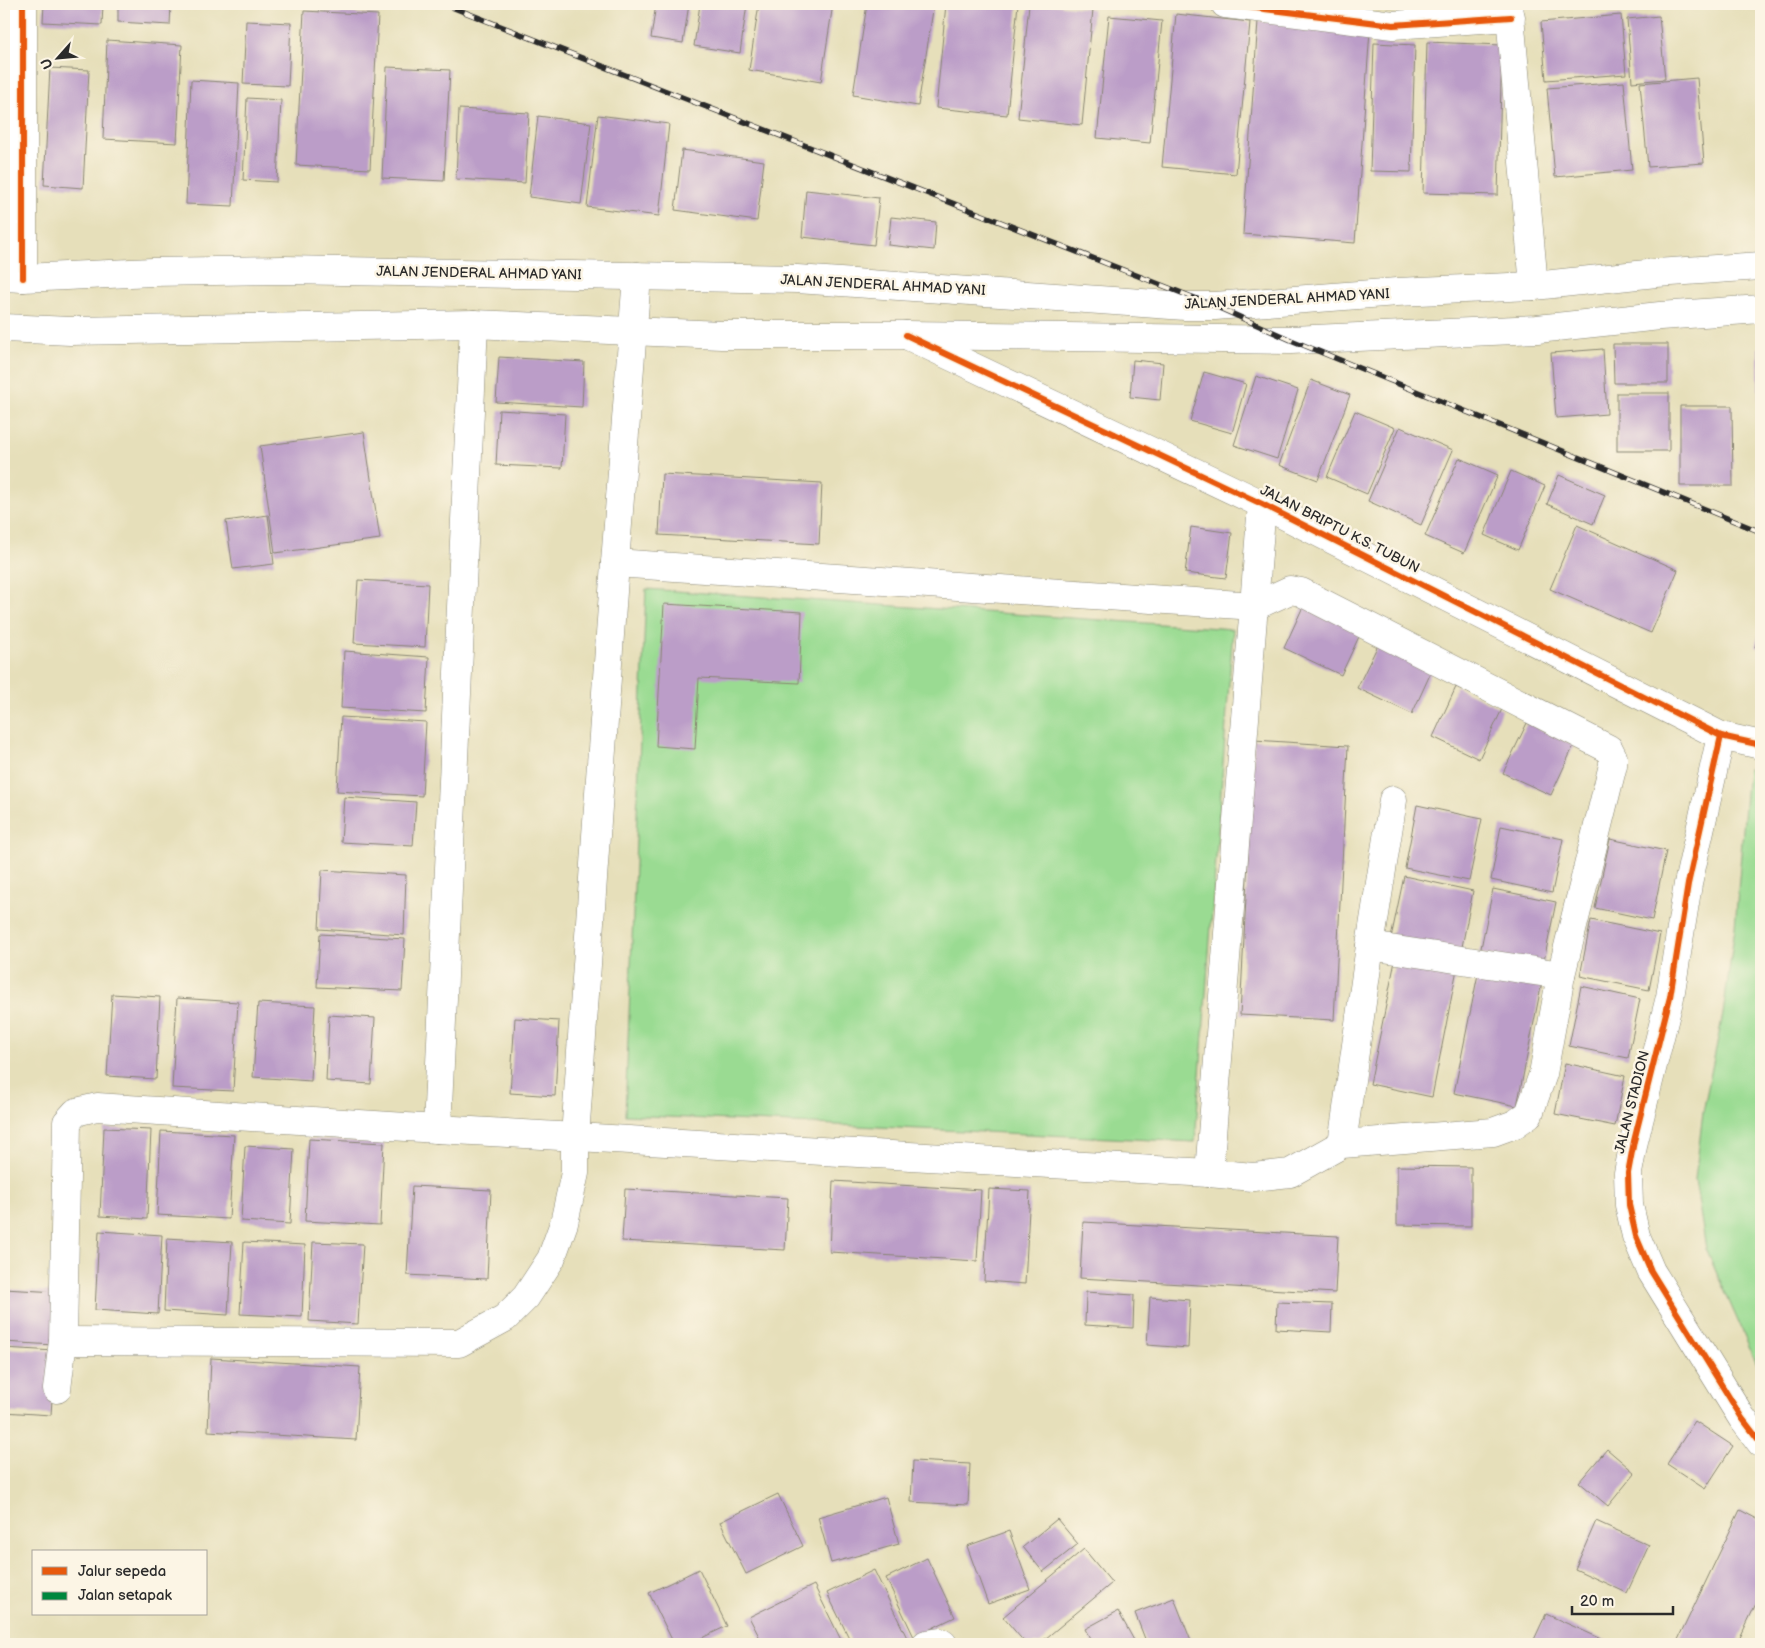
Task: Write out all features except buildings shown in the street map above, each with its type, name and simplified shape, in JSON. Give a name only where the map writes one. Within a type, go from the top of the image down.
[{"type":"main road","points":[[1225,4],[1393,25],[1510,10],[1534,286]]},
{"type":"main road","points":[[13,278],[17,14]]},
{"type":"main road","name":"JALAN JENDERAL AHMAD YANI","points":[[13,278],[152,272],[283,270],[797,279],[1185,306],[1215,306],[1397,292],[1534,286],[1656,273],[1761,266]]},
{"type":"main road","points":[[63,1341],[459,1343],[505,1318],[526,1297],[551,1259],[564,1223],[575,1173],[575,1137],[637,276]]},
{"type":"main road","points":[[4,328],[70,331],[474,324],[721,336],[906,335],[1291,340],[1537,329],[1660,316],[1761,309]]},
{"type":"main road","points":[[437,1129],[474,324]]},
{"type":"main road","name":"JALAN BRIPTU K.S. TUBUN","points":[[906,335],[1262,504],[1721,736],[1761,745]]},
{"type":"main road","points":[[1209,1173],[1262,504]]},
{"type":"main road","points":[[57,1389],[63,1341],[67,1122],[76,1112],[96,1107],[1253,1177],[1290,1173],[1342,1144],[1493,1132],[1515,1124],[1529,1114],[1543,1074],[1561,975],[1613,765],[1613,757],[1609,749],[1301,592],[1290,590],[1255,606],[615,563]]},
{"type":"main road","name":"JALAN STADION","points":[[1721,736],[1688,884],[1670,997],[1634,1141],[1628,1173],[1629,1205],[1636,1236],[1651,1271],[1742,1418],[1761,1443]]},
{"type":"main road","points":[[1342,1144],[1393,800]]},
{"type":"main road","points":[[1370,946],[1561,975]]},
{"type":"main road","points":[[926,1644],[940,1642],[943,1644]]},
{"type":"green space","points":[[646,589],[1233,629],[1195,1142],[625,1115]]},
{"type":"green space","points":[[1748,769],[1761,771],[1761,1373],[1706,1249],[1695,1180],[1703,1112],[1723,1014],[1735,927]]},
{"type":"railway","points":[[444,4],[1215,306],[1291,340],[1761,532]]},
{"type":"marked path","points":[[926,1644],[940,1642],[943,1644]]},
{"type":"cycle path","points":[[23,4],[23,278]]},
{"type":"cycle path","points":[[1225,4],[1393,25],[1511,17]]},
{"type":"cycle path","points":[[906,335],[1262,504],[1721,736],[1761,745]]},
{"type":"cycle path","points":[[1721,736],[1688,884],[1670,997],[1634,1141],[1628,1173],[1629,1205],[1636,1236],[1651,1271],[1742,1418],[1761,1443]]}]
